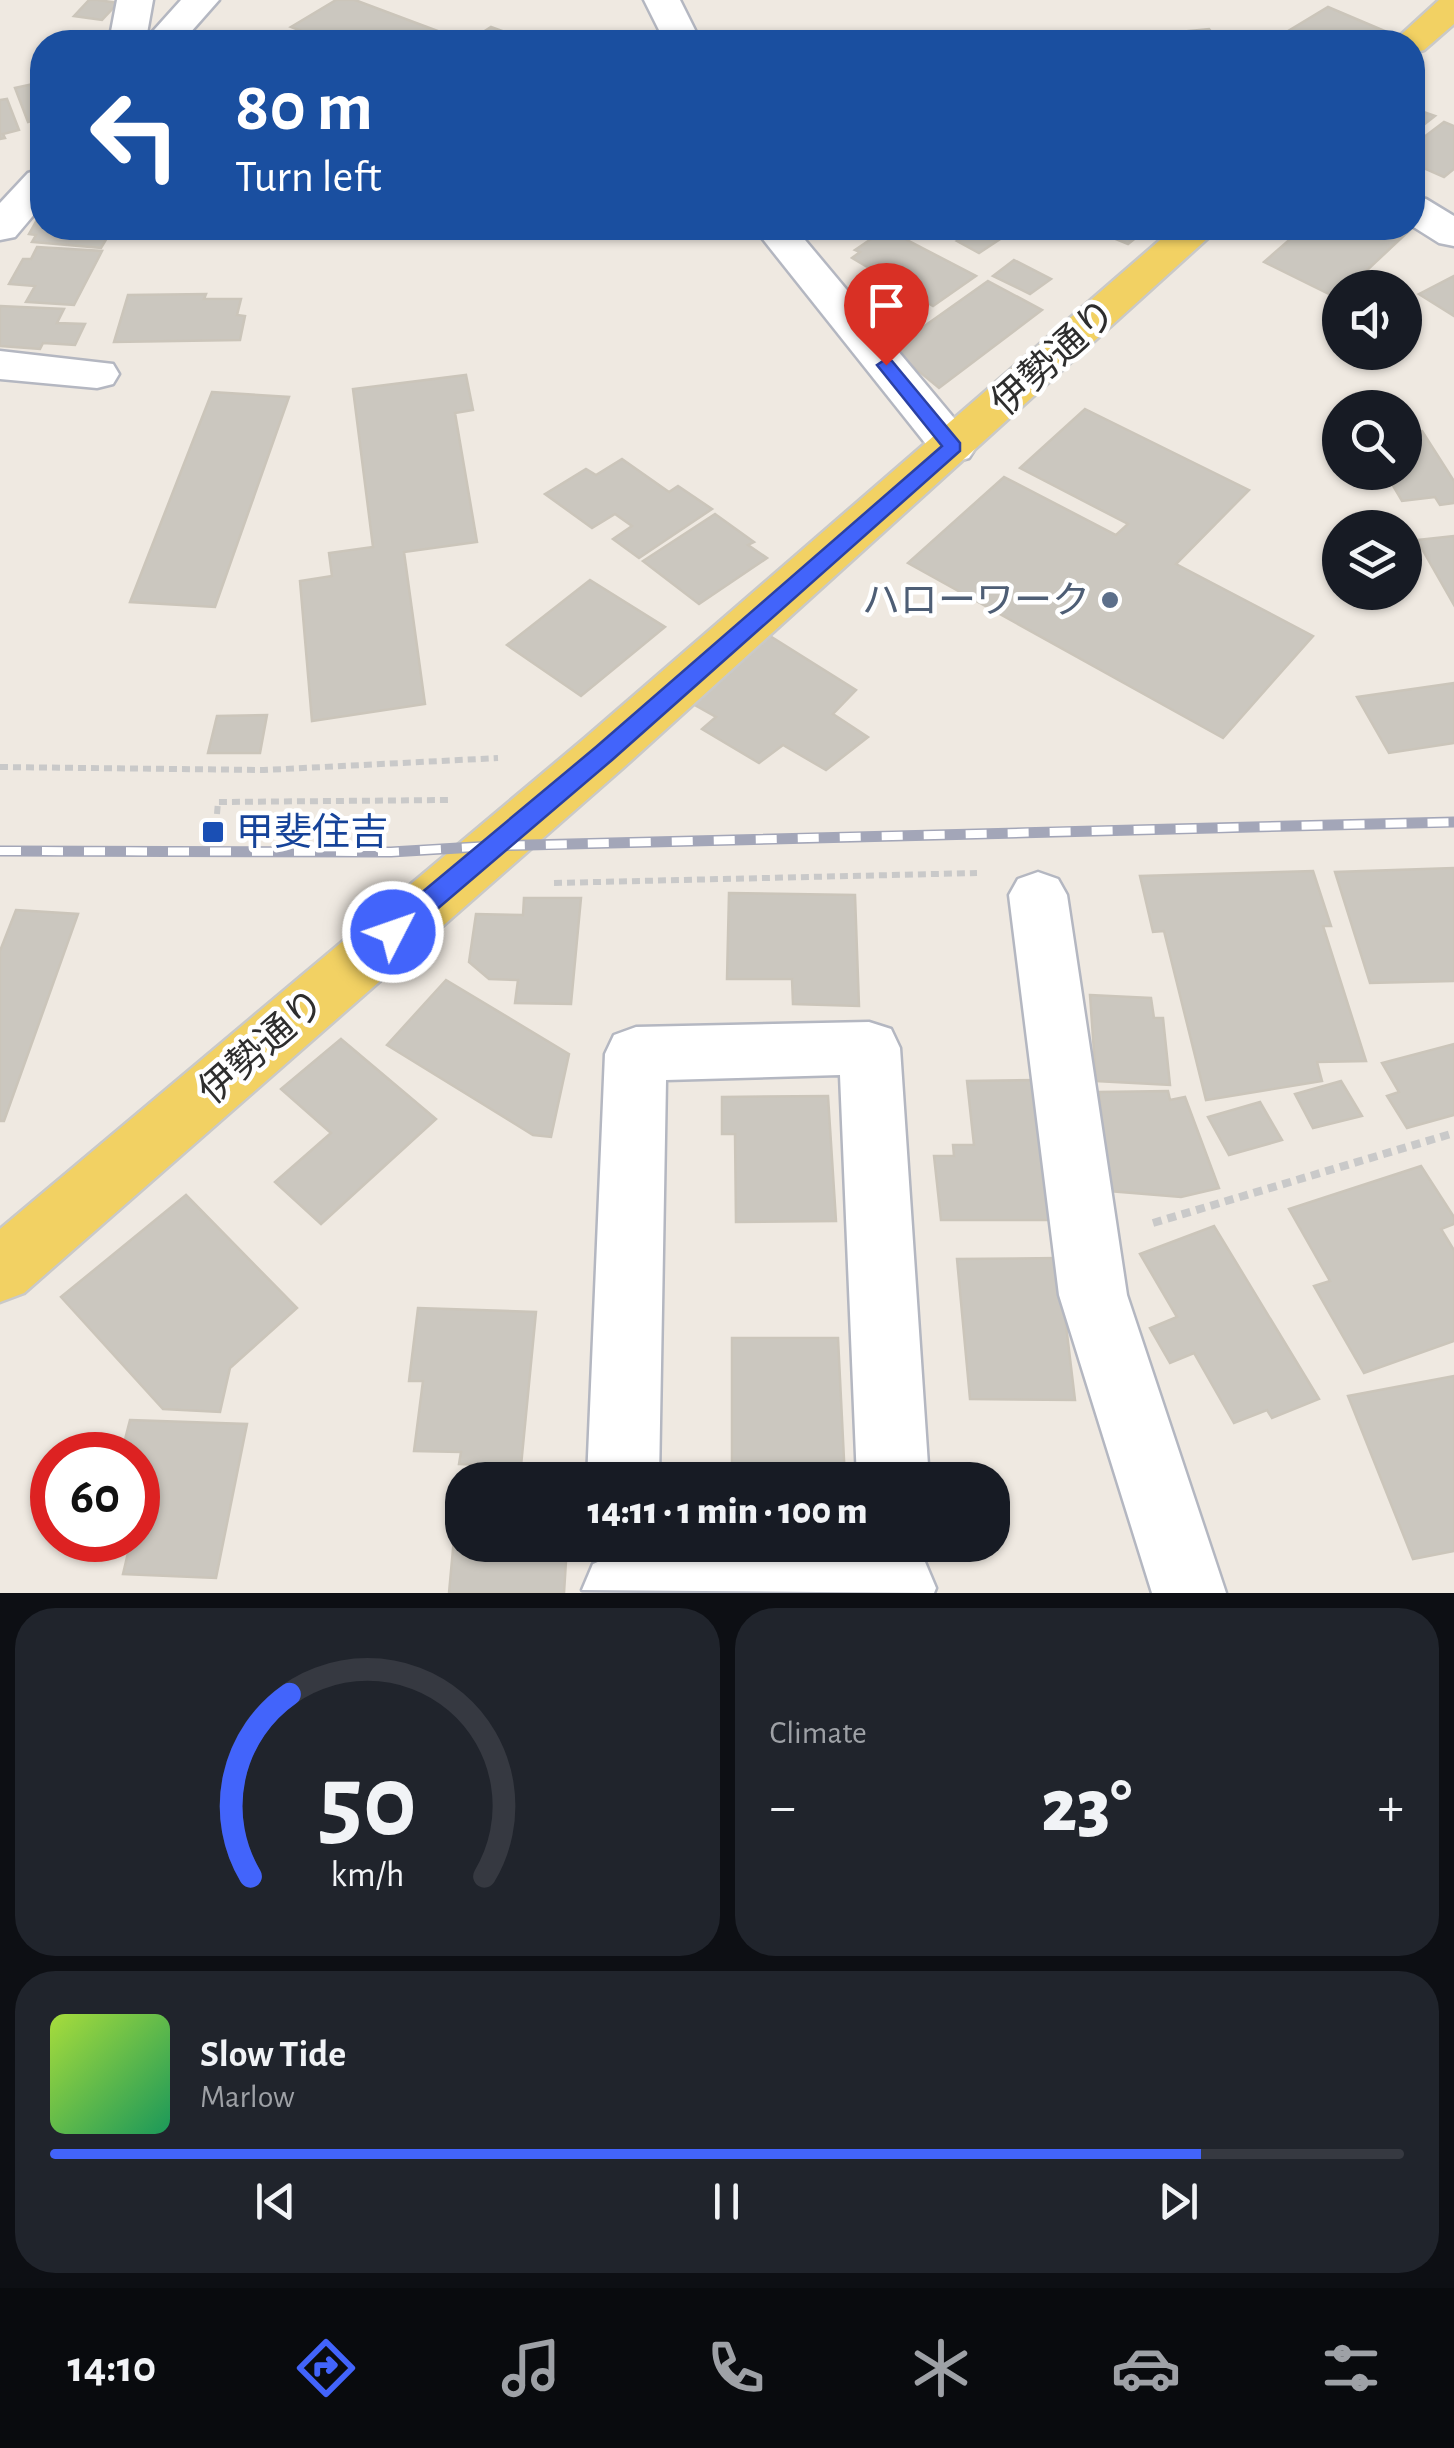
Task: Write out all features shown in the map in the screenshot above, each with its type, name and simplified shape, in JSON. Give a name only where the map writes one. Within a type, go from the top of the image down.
[{"type":"main road","points":[[1425,30],[1454,6]]},
{"type":"main road","name":"伊勢通り","points":[[0,1271],[446,885],[604,754],[1185,240]]},
{"type":"street","points":[[129,30],[135,0]]},
{"type":"street","points":[[173,30],[201,0]]},
{"type":"street","points":[[662,0],[677,30]]},
{"type":"street","points":[[0,228],[30,195]]},
{"type":"street","points":[[1425,216],[1454,234]]},
{"type":"street","points":[[784,240],[953,447]]},
{"type":"street","points":[[0,365],[97,374]]},
{"type":"street","points":[[1038,896],[1093,1295],[1189,1593]]},
{"type":"street","points":[[623,1462],[636,1054],[869,1048],[892,1462]]},
{"type":"street","points":[[619,1576],[899,1575]]},
{"type":"path","points":[[0,768],[264,770],[604,754]]},
{"type":"path","points":[[216,814],[218,802],[549,799]]},
{"type":"path","points":[[446,885],[1034,872],[1038,896]]},
{"type":"path","points":[[1086,1244],[1454,1133]]},
{"type":"building","points":[[89,0],[118,3],[102,20],[74,16]]},
{"type":"building","points":[[336,0],[355,0],[435,30],[299,30],[291,27]]},
{"type":"building","points":[[1328,7],[1382,30],[1290,30]]},
{"type":"building","points":[[30,85],[30,121],[28,122],[15,88]]},
{"type":"building","points":[[7,99],[19,130],[3,134],[5,138],[0,139],[0,100]]},
{"type":"building","points":[[1444,122],[1454,126],[1454,169],[1444,177],[1425,169],[1425,136]]},
{"type":"building","points":[[33,240],[106,240],[101,248]]},
{"type":"building","points":[[870,240],[907,240],[976,276],[933,306],[852,258],[860,252],[855,250]]},
{"type":"building","points":[[959,240],[999,240],[979,253]]},
{"type":"building","points":[[1289,240],[1399,240],[1367,270],[1322,270],[1322,291],[1264,262]]},
{"type":"building","points":[[37,247],[102,251],[74,305],[26,302],[35,286],[9,284],[23,259],[31,259]]},
{"type":"building","points":[[1014,260],[1051,279],[1030,294],[993,276]]},
{"type":"building","points":[[1454,276],[1454,316],[1422,296]]},
{"type":"building","points":[[988,281],[1042,310],[939,388],[892,349]]},
{"type":"building","points":[[206,294],[204,299],[241,299],[237,315],[245,316],[240,340],[114,342],[128,295]]},
{"type":"building","points":[[0,306],[64,309],[57,323],[85,324],[75,345],[43,343],[40,349],[0,346]]},
{"type":"building","points":[[466,375],[473,410],[455,413],[477,542],[404,552],[425,704],[312,721],[300,581],[332,576],[329,553],[373,547],[353,389]]},
{"type":"building","points":[[212,392],[289,397],[215,607],[130,602]]},
{"type":"building","name":"ハローワーク","points":[[1085,409],[1249,490],[1176,564],[1313,636],[1223,738],[908,563],[1004,477],[1116,535],[1128,524],[1020,468]]},
{"type":"building","points":[[1422,431],[1454,481],[1454,503],[1440,505],[1435,497],[1402,501],[1396,490],[1422,490]]},
{"type":"building","points":[[622,459],[669,492],[678,486],[712,509],[639,558],[613,539],[632,526],[615,514],[592,528],[545,494],[586,469],[596,475]]},
{"type":"building","points":[[715,514],[754,542],[748,545],[767,558],[699,604],[643,561]]},
{"type":"building","points":[[1454,536],[1454,605],[1422,549],[1422,539]]},
{"type":"building","points":[[590,580],[665,627],[581,696],[507,645]]},
{"type":"building","points":[[770,636],[856,690],[833,714],[868,737],[826,770],[783,745],[759,763],[702,729],[716,717],[693,704]]},
{"type":"building","points":[[1454,683],[1454,743],[1389,753],[1357,697]]},
{"type":"building","points":[[267,715],[260,753],[208,753],[217,716]]},
{"type":"building","points":[[1454,868],[1454,981],[1370,983],[1335,872]]},
{"type":"building","points":[[1313,871],[1331,926],[1323,926],[1366,1061],[1317,1062],[1322,1081],[1206,1100],[1164,931],[1153,932],[1140,876]]},
{"type":"building","points":[[729,893],[855,895],[859,1006],[793,1004],[792,979],[727,979]]},
{"type":"building","points":[[524,898],[581,898],[571,1004],[515,1003],[518,980],[489,979],[469,962],[476,914],[523,915]]},
{"type":"building","points":[[16,910],[78,914],[4,1121],[0,1121],[0,951]]},
{"type":"building","points":[[446,980],[569,1054],[551,1137],[533,1135],[387,1045]]},
{"type":"building","points":[[1090,995],[1151,998],[1154,1018],[1163,1018],[1170,1085],[1096,1081]]},
{"type":"building","points":[[341,1039],[436,1119],[321,1224],[275,1182],[331,1133],[281,1089]]},
{"type":"building","points":[[1454,1044],[1454,1115],[1407,1128],[1387,1096],[1399,1092],[1382,1063]]},
{"type":"building","points":[[1037,1080],[1055,1220],[941,1220],[934,1156],[954,1156],[953,1145],[974,1145],[967,1081]]},
{"type":"building","points":[[1341,1081],[1362,1116],[1313,1128],[1295,1094]]},
{"type":"building","points":[[1168,1091],[1170,1100],[1185,1097],[1219,1188],[1181,1197],[1109,1191],[1099,1092]]},
{"type":"building","points":[[828,1096],[836,1221],[736,1222],[735,1134],[722,1134],[722,1097]]},
{"type":"building","points":[[1260,1102],[1282,1140],[1229,1155],[1208,1117]]},
{"type":"building","points":[[1421,1166],[1454,1217],[1454,1224],[1441,1229],[1454,1250],[1454,1341],[1364,1373],[1314,1286],[1330,1281],[1289,1209]]},
{"type":"building","points":[[186,1195],[297,1308],[230,1368],[220,1412],[163,1409],[61,1297]]},
{"type":"building","points":[[1214,1226],[1319,1399],[1272,1418],[1267,1410],[1234,1423],[1194,1353],[1170,1363],[1150,1328],[1177,1317],[1140,1254]]},
{"type":"building","points":[[1058,1258],[1075,1400],[970,1399],[957,1259]]},
{"type":"building","points":[[418,1308],[536,1312],[521,1462],[459,1462],[461,1452],[414,1451],[423,1381],[409,1381]]},
{"type":"building","points":[[732,1338],[838,1338],[844,1462],[732,1462]]},
{"type":"building","points":[[1454,1376],[1454,1551],[1413,1559],[1348,1396]]},
{"type":"building","points":[[130,1420],[247,1424],[216,1578],[123,1574],[126,1562],[160,1562],[160,1432],[127,1432]]},
{"type":"building","points":[[452,1562],[566,1562],[564,1593],[449,1593]]},
{"type":"railway","points":[[0,851],[391,852],[492,846],[1454,822]]},
{"type":"place","name":"ハローワーク","points":[[1110,600]]},
{"type":"place","name":"甲斐住吉","points":[[213,832]]},
{"type":"route","points":[[393,932],[604,754],[953,447],[886,365]]}]
